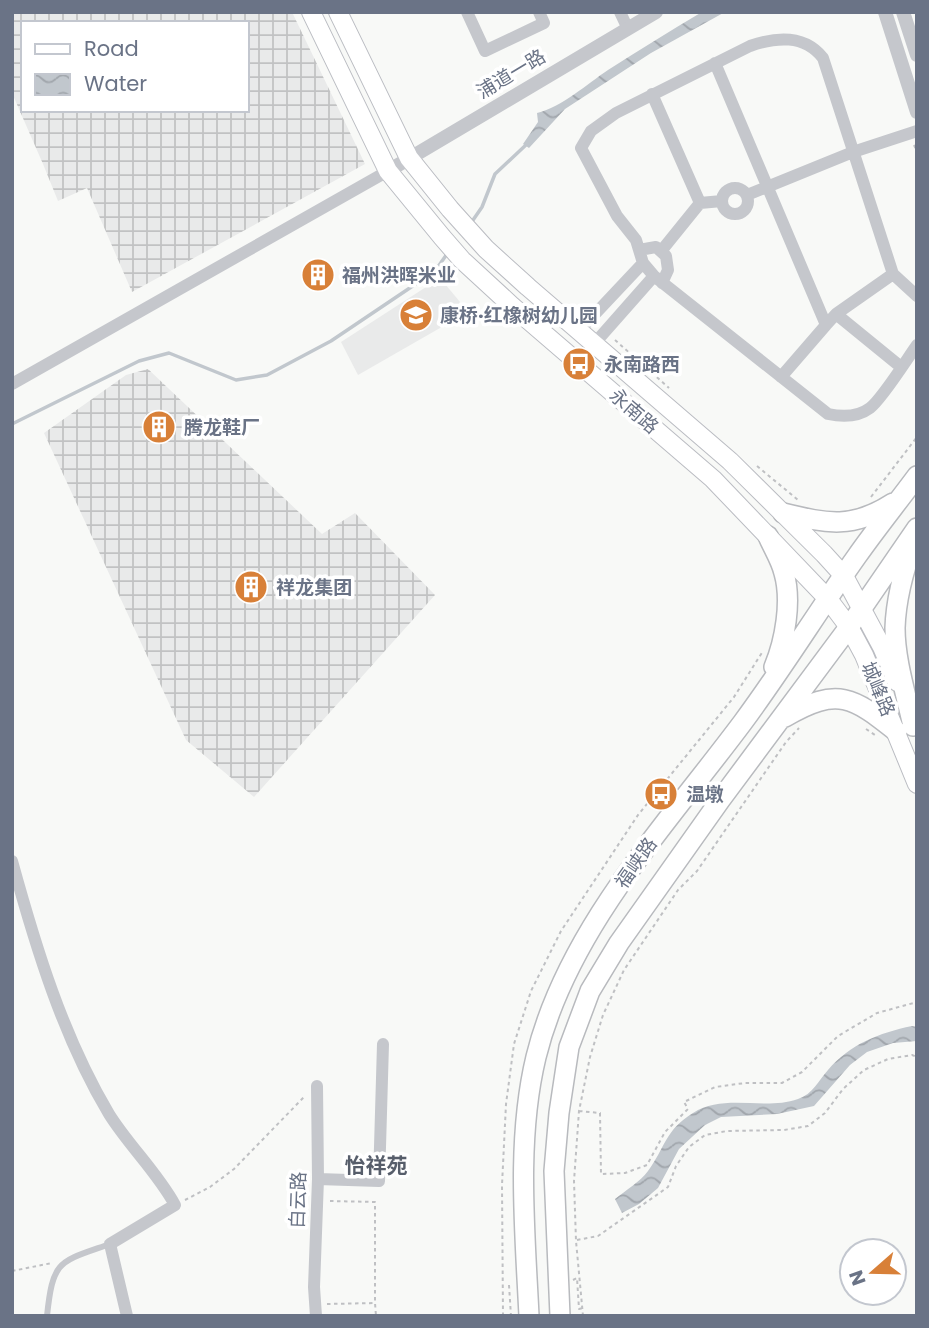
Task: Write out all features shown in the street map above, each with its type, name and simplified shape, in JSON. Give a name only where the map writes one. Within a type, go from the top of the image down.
[{"type":"highway","name":"福峡路","points":[[529,1316],[524,1203],[529,1105],[536,1059],[555,998],[573,960],[632,868],[763,694],[917,475]]},
{"type":"highway","points":[[783,513],[818,521],[843,523],[879,512],[900,498]]},
{"type":"highway","name":"福峡路","points":[[560,1316],[554,1171],[565,1067],[575,1029],[590,992],[619,943],[763,741],[849,627],[917,528]]},
{"type":"highway","points":[[909,731],[895,629],[899,592],[917,535]]},
{"type":"highway","points":[[763,694],[781,646],[787,594],[784,572],[768,536]]},
{"type":"highway","points":[[778,721],[818,701],[836,698],[850,700],[866,707],[909,731]]},
{"type":"highway","points":[[740,725],[763,741]]},
{"type":"main road","name":"永南路","points":[[311,12],[388,171],[462,260],[713,479],[828,599]]},
{"type":"main road","name":"城峰路","points":[[338,12],[408,158],[456,216],[528,288],[579,331],[600,338],[730,461],[844,576],[882,648],[899,688],[917,785]]},
{"type":"main road","name":"城峰路","points":[[828,599],[849,627],[882,695],[909,731]]},
{"type":"main road","points":[[882,695],[899,688]]},
{"type":"street","points":[[467,12],[485,51],[544,23],[540,12]]},
{"type":"street","points":[[620,12],[628,29]]},
{"type":"street","name":"浦道一路","points":[[388,171],[656,12]]},
{"type":"street","points":[[904,12],[917,55]]},
{"type":"street","points":[[885,14],[917,112]]},
{"type":"street","points":[[917,296],[893,274],[823,58],[815,48],[788,38],[771,39],[750,46],[598,124],[590,131],[581,148],[617,216],[630,230],[643,263],[658,279],[828,414],[843,417],[859,414],[872,407],[917,345]]},
{"type":"street","points":[[715,63],[827,325]]},
{"type":"street","points":[[652,94],[700,202]]},
{"type":"street","points":[[747,194],[853,152],[917,131]]},
{"type":"street","points":[[12,384],[388,171]]},
{"type":"street","points":[[732,188],[741,188],[747,194],[747,207],[741,212],[729,212],[722,201],[725,193],[732,188]]},
{"type":"street","points":[[662,250],[700,202],[722,201]]},
{"type":"street","points":[[600,338],[658,279],[667,275],[668,263],[662,250],[651,247],[639,250]]},
{"type":"street","points":[[579,331],[643,263]]},
{"type":"street","points":[[781,377],[836,314],[893,274]]},
{"type":"street","points":[[836,314],[901,367]]},
{"type":"street","points":[[12,862],[54,996],[83,1061],[110,1115],[175,1205],[110,1244],[127,1316]]},
{"type":"street","points":[[318,1179],[379,1181],[383,1044]]},
{"type":"street","name":"白云路","points":[[316,1310],[314,1287],[318,1179],[317,1086]]},
{"type":"lane","points":[[47,1316],[53,1279],[64,1260],[110,1244]]},
{"type":"path","points":[[600,338],[677,396]]},
{"type":"path","points":[[870,499],[917,436]]},
{"type":"path","points":[[749,459],[790,496],[801,502]]},
{"type":"path","points":[[583,1316],[574,1181],[579,1111],[590,1057],[603,1015],[624,970],[678,890],[697,871],[786,742],[801,725]]},
{"type":"path","points":[[866,729],[874,736],[909,731]]},
{"type":"path","points":[[579,1111],[600,1113],[600,1174],[625,1173],[647,1165],[665,1132],[688,1109],[684,1102],[715,1087],[745,1083],[782,1083],[802,1072],[838,1036],[877,1013],[917,1002]]},
{"type":"path","points":[[576,1241],[598,1236],[668,1187],[677,1166],[690,1147],[705,1135],[726,1131],[784,1130],[808,1126],[825,1113],[843,1089],[864,1070],[888,1059],[912,1055],[917,1057]]},
{"type":"path","points":[[175,1205],[210,1187],[234,1169],[278,1121],[317,1086]]},
{"type":"path","points":[[317,1201],[375,1202],[376,1316]]},
{"type":"path","points":[[12,1271],[64,1260]]},
{"type":"path","points":[[575,1316],[573,1279],[577,1278],[579,1309],[583,1308]]},
{"type":"path","points":[[509,1285],[511,1316]]},
{"type":"path","points":[[316,1310],[375,1303]]},
{"type":"shaded area","points":[[12,12],[292,12],[365,164],[132,292],[87,188],[58,201],[12,93]]},
{"type":"shaded area","name":"康桥·红橡树幼儿园","points":[[440,278],[460,302],[440,328],[358,375],[341,342]]},
{"type":"shaded area","points":[[148,369],[322,534],[355,513],[435,595],[254,797],[186,740],[44,433],[126,375]]},
{"type":"water","points":[[702,12],[725,12],[651,53],[565,109],[529,148],[523,144],[538,122],[537,113],[565,100]]},
{"type":"water","points":[[917,1027],[917,1041],[893,1043],[867,1052],[850,1065],[814,1106],[777,1114],[721,1117],[705,1125],[679,1149],[658,1188],[639,1204],[622,1213],[615,1199],[645,1175],[671,1133],[693,1113],[718,1104],[772,1103],[798,1099],[811,1091],[837,1061],[856,1046],[888,1032]]},
{"type":"waterway","points":[[471,223],[482,207],[495,174],[528,143]]},
{"type":"waterway","points":[[12,424],[139,361],[169,353],[236,380],[267,375],[331,341],[435,271],[447,254]]},
{"type":"place","name":"福州洪晖米业","points":[[318,275]]},
{"type":"place","name":"康桥·红橡树幼儿园","points":[[416,315]]},
{"type":"place","name":"永南路西","points":[[579,364]]},
{"type":"place","name":"腾龙鞋厂","points":[[159,427]]},
{"type":"place","name":"祥龙集团","points":[[251,587]]},
{"type":"place","name":"温墩","points":[[661,794]]},
{"type":"district","name":"怡祥苑","points":[[376,1165]]}]
